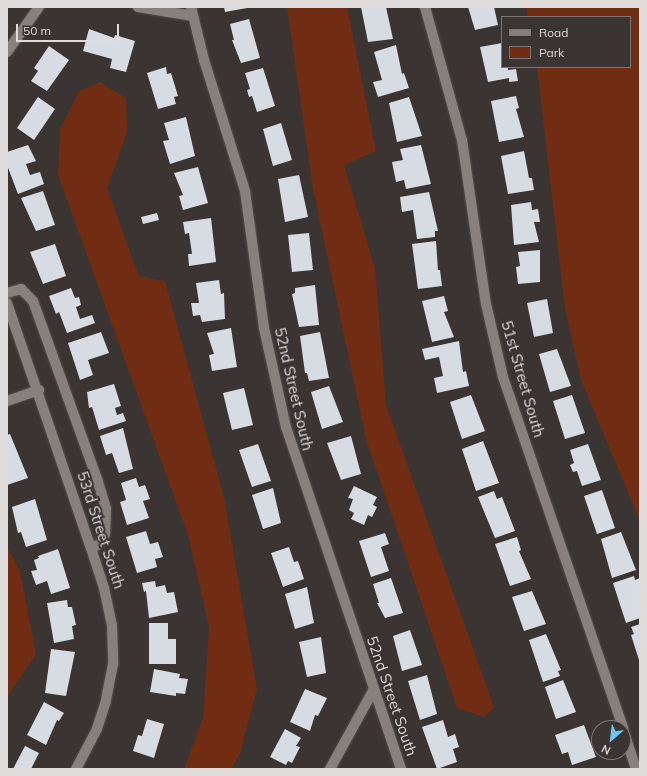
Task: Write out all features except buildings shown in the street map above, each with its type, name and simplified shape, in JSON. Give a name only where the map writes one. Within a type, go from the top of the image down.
[{"type":"street","points":[[7,52],[39,7]]},
{"type":"street","points":[[138,7],[192,12]]},
{"type":"street","name":"51st Street South","points":[[425,7],[462,140],[486,304],[503,377],[620,720]]},
{"type":"street","name":"52nd Street South","points":[[192,12],[245,191],[264,328],[286,428],[401,769]]},
{"type":"street","points":[[7,293],[21,289],[33,301],[98,482],[106,509],[105,534],[100,544],[92,548]]},
{"type":"street","name":"53rd Street South","points":[[7,303],[39,390],[92,548],[109,607],[113,664],[102,715],[76,769]]},
{"type":"street","points":[[7,401],[39,390]]},
{"type":"street","points":[[330,769],[374,689]]},
{"type":"street","name":"51st Street South","points":[[631,754],[636,769]]},
{"type":"green space","points":[[287,7],[347,7],[376,151],[344,165],[375,268],[386,405],[494,707],[484,717],[457,708],[366,439],[313,189]]},
{"type":"green space","points":[[526,7],[640,7],[640,521],[581,380],[565,309],[537,68],[631,68],[631,16],[528,16]]},
{"type":"green space","points":[[100,82],[126,98],[127,132],[107,188],[139,276],[165,281],[224,497],[257,689],[240,754],[231,769],[184,769],[203,717],[209,627],[188,535],[58,175],[60,129],[79,91]]},
{"type":"green space","points":[[7,547],[20,571],[36,654],[7,697]]}]
